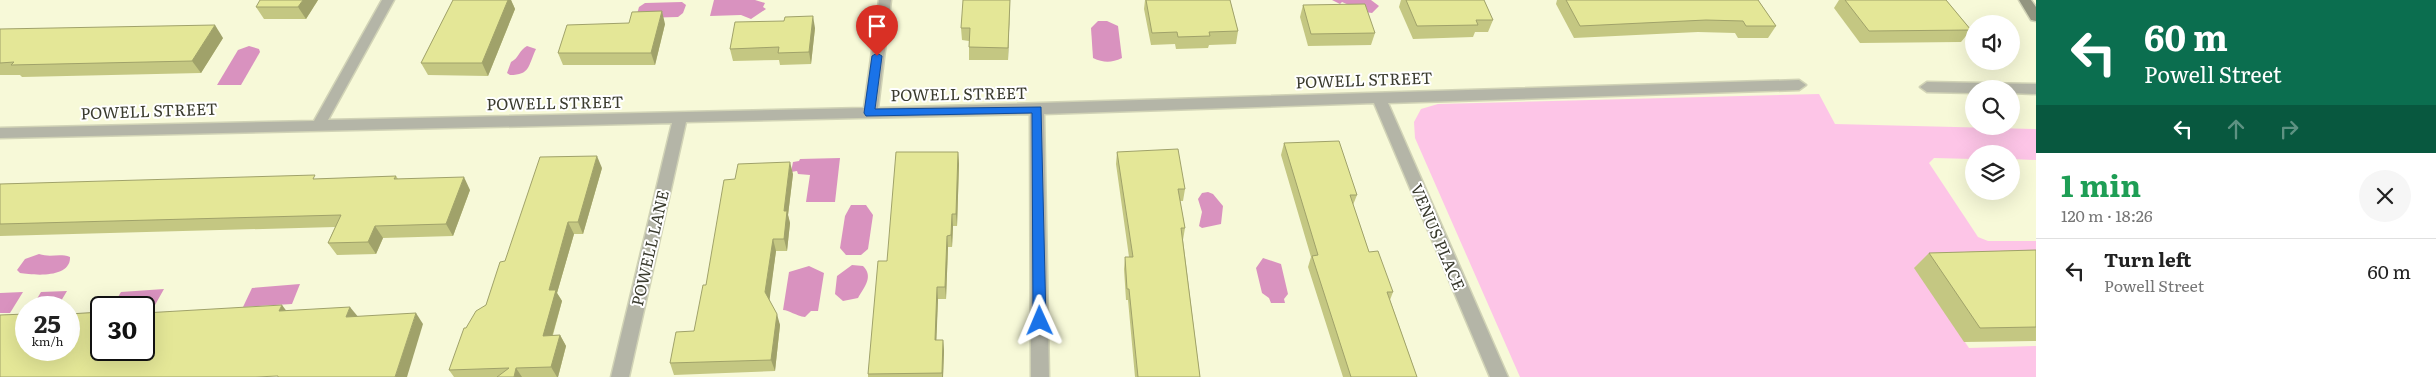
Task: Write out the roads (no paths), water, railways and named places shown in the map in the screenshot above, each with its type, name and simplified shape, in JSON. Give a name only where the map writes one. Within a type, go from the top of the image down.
[{"type":"street","points":[[318,124],[388,0]]},
{"type":"street","points":[[870,113],[885,0]]},
{"type":"street","points":[[2025,0],[2036,17]]},
{"type":"street","name":"POWELL STREET","points":[[0,133],[318,124],[1037,110],[1378,97],[1799,85]]},
{"type":"street","points":[[1927,87],[2036,89]]},
{"type":"street","name":"VENUS PLACE","points":[[1378,97],[1499,377]]},
{"type":"street","points":[[1037,110],[1040,377]]},
{"type":"street","name":"POWELL LANE","points":[[620,377],[680,118]]}]
